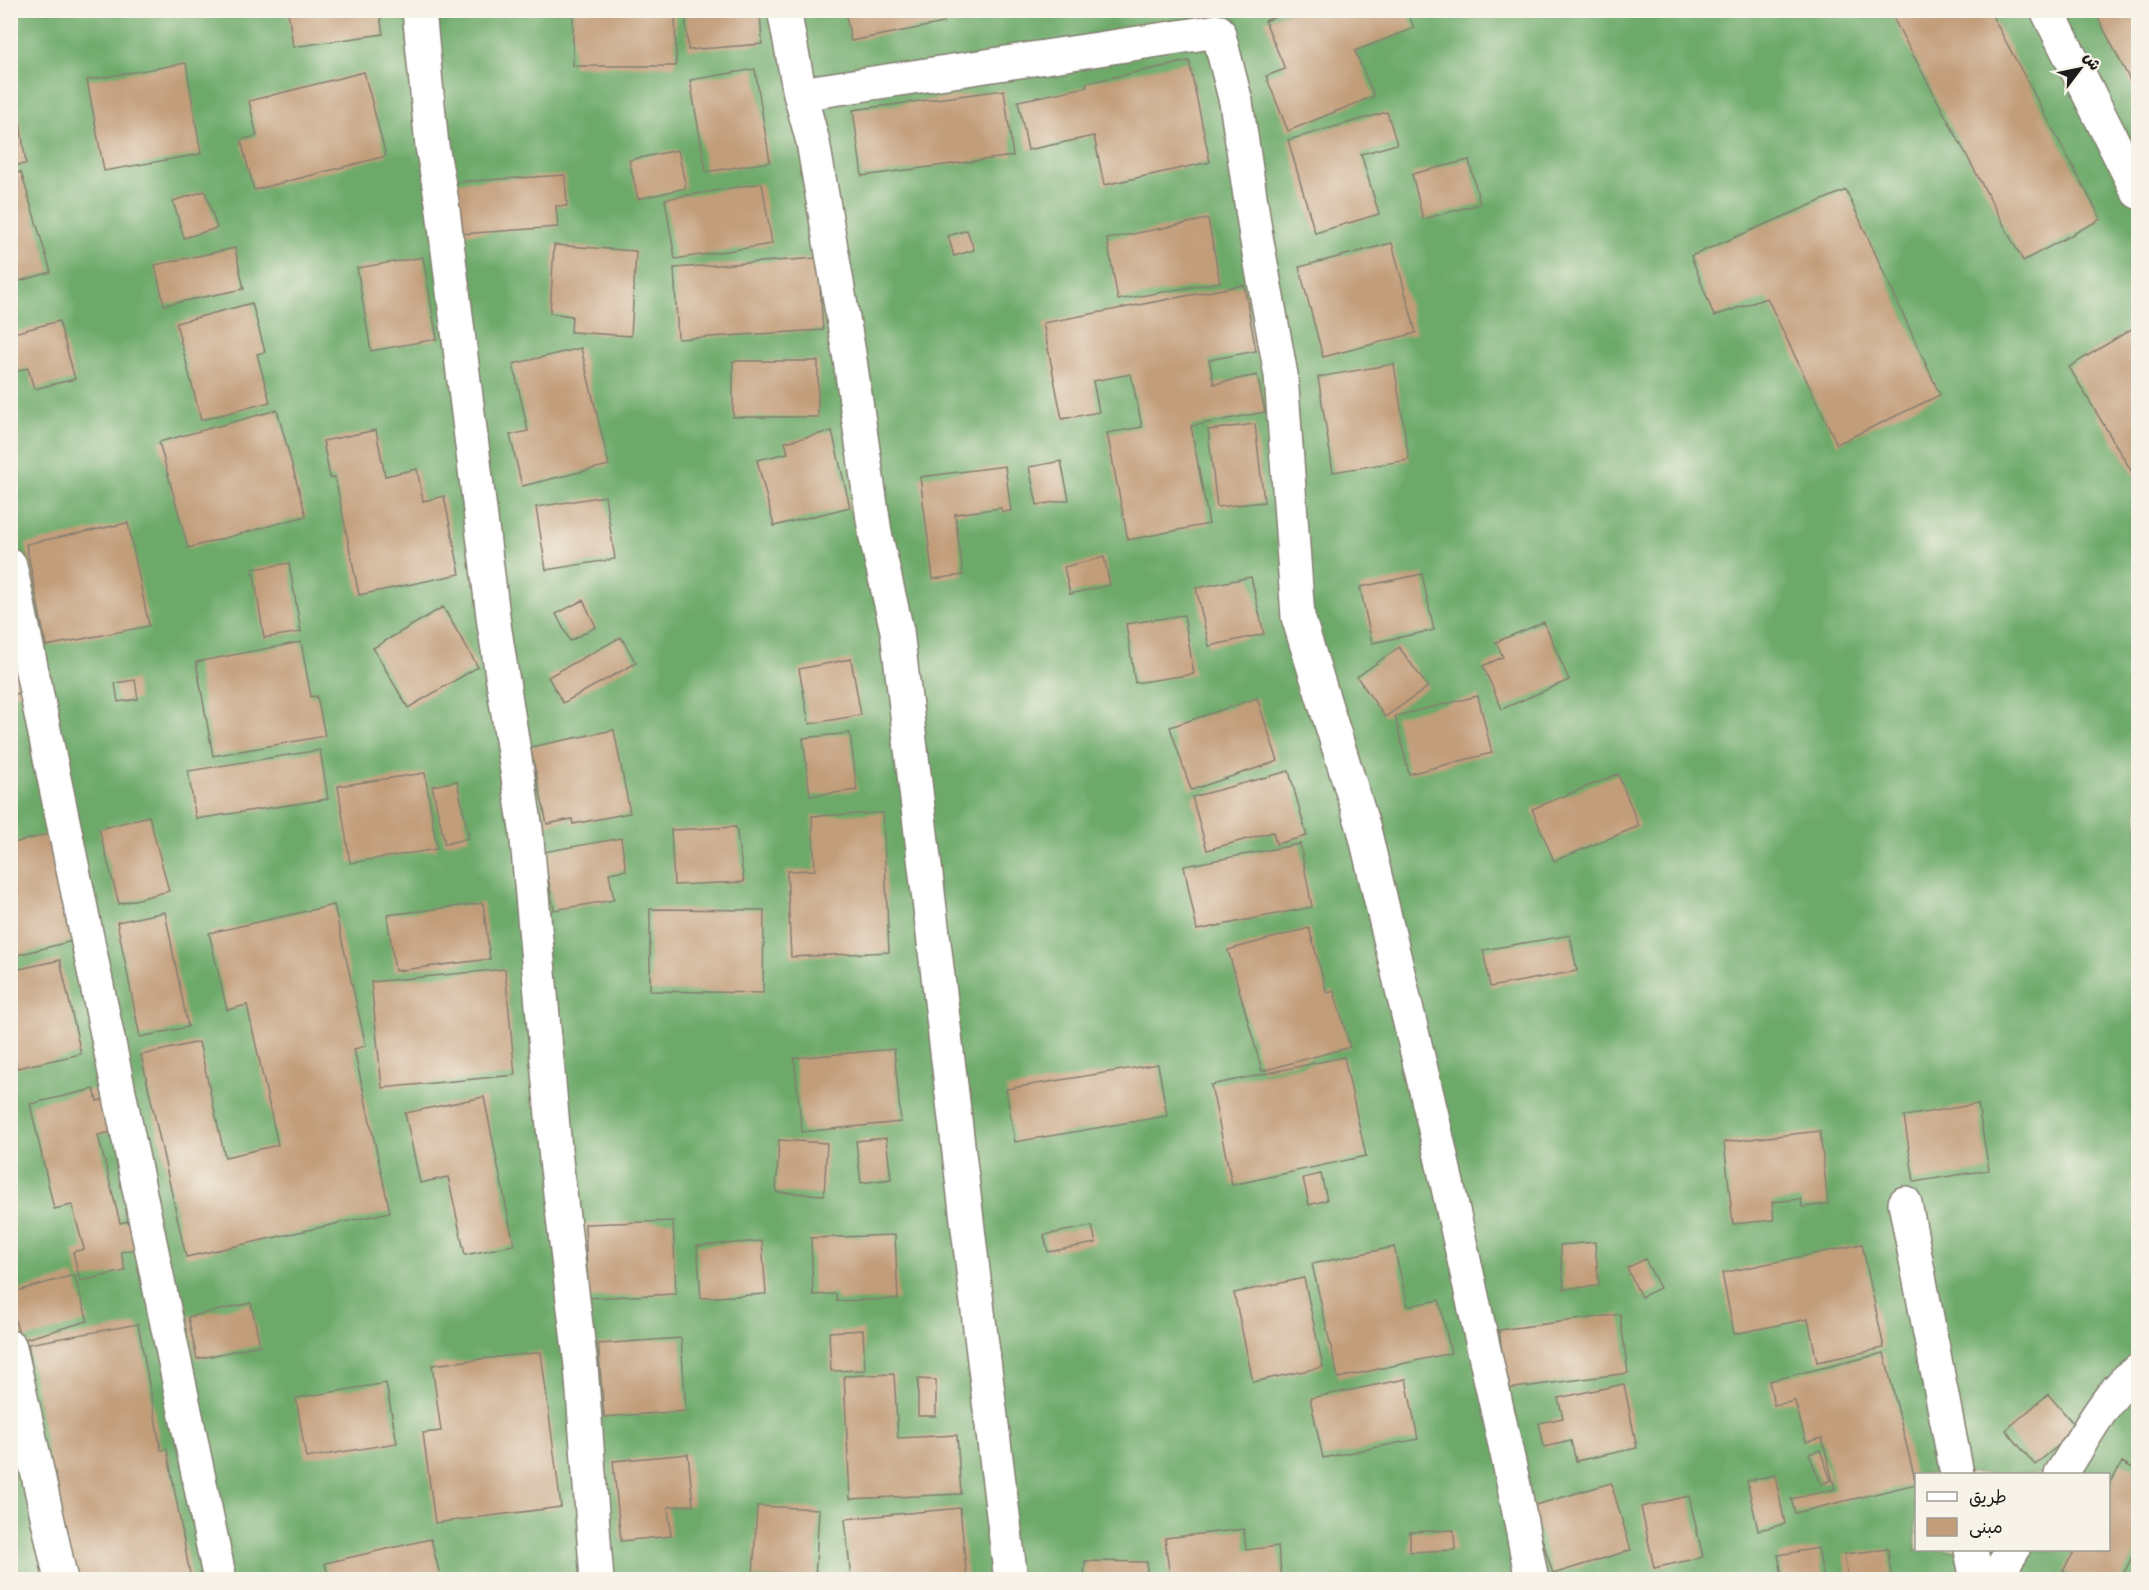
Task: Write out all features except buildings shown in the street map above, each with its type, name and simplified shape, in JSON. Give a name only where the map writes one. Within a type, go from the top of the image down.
[{"type":"street","points":[[419,10],[432,146],[442,202],[494,624],[525,830],[556,1160],[581,1366],[597,1580]]},
{"type":"street","points":[[784,10],[800,94],[815,153],[849,353],[875,533],[897,631],[1011,1580]]},
{"type":"street","points":[[2047,10],[2139,192]]},
{"type":"street","points":[[800,94],[1218,31],[1236,102],[1256,236],[1281,375],[1298,617],[1364,829],[1436,1132],[1514,1481],[1532,1580]]},
{"type":"street","points":[[10,565],[220,1580]]},
{"type":"street","points":[[1905,1203],[1957,1473]]},
{"type":"street","points":[[10,1347],[61,1580]]},
{"type":"street","points":[[2062,1473],[2108,1402],[2129,1377],[2139,1371]]},
{"type":"street","points":[[1971,1551],[1977,1580]]},
{"type":"street","points":[[1994,1580],[2012,1551]]},
{"type":"green space","points":[[11,11],[2138,11],[2138,1579],[11,1580]]}]
